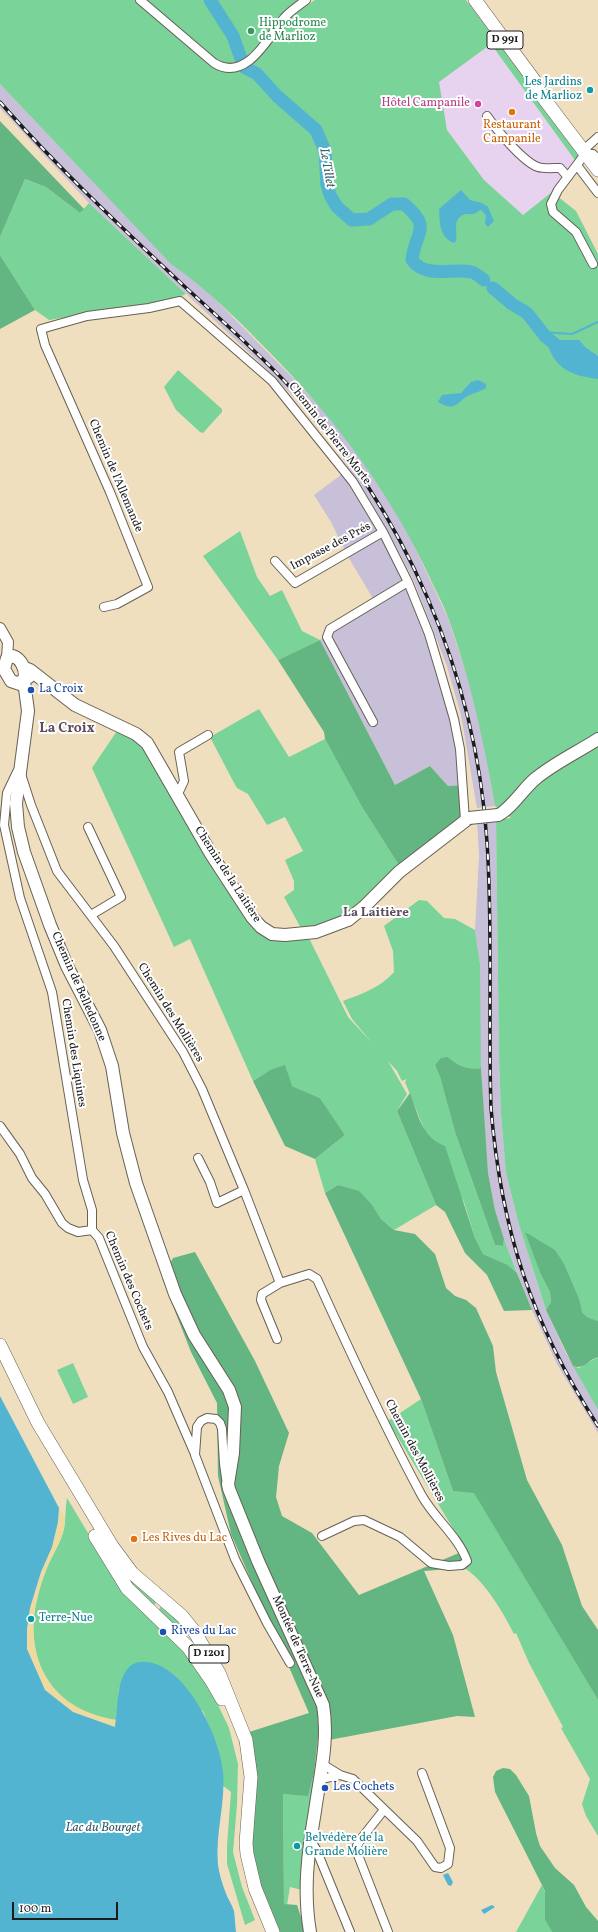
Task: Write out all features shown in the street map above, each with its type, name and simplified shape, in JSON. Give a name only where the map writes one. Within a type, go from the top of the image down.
[{"type":"main road","name":"D 991","points":[[475,0],[534,80],[542,96],[593,158]]},
{"type":"main road","points":[[11,657],[23,678],[11,681],[6,674],[4,665],[11,657]]},
{"type":"main road","name":"Chemin de la Laitière","points":[[23,678],[38,676],[75,706],[142,738],[152,750],[211,854],[252,917],[266,931],[278,935],[316,932],[348,920],[364,907],[399,872],[467,819]]},
{"type":"main road","name":"Chemin de Belledonne","points":[[23,678],[27,704],[27,730],[19,767],[16,804],[18,827],[24,852],[67,966],[102,1037],[112,1066],[123,1133],[136,1183],[175,1294],[194,1335],[229,1390],[235,1407],[233,1453],[228,1484]]},
{"type":"main road","points":[[467,819],[498,815],[506,811],[514,800],[536,778],[598,739]]},
{"type":"main road","name":"D 1201","points":[[0,1346],[34,1424],[121,1560],[140,1582],[182,1616],[207,1650],[219,1673],[246,1740],[251,1777],[247,1854],[254,1888],[273,1932]]},
{"type":"main road","name":"D 1201","points":[[0,1365],[124,1583],[144,1605],[167,1625],[188,1647],[212,1680],[234,1728],[242,1755],[244,1798],[239,1840],[242,1873],[265,1932]]},
{"type":"main road","name":"Montée de Terre-Nue","points":[[228,1484],[258,1561],[321,1699],[325,1729],[320,1779],[310,1841],[306,1893],[310,1932]]},
{"type":"street","points":[[140,0],[214,63],[223,67],[234,67],[251,59],[264,46],[285,17],[306,0]]},
{"type":"street","points":[[487,116],[499,132],[531,163],[540,168],[560,168],[568,177]]},
{"type":"street","points":[[593,264],[576,232],[556,214],[551,207],[555,195],[575,168],[593,158],[598,137]]},
{"type":"street","points":[[575,168],[579,168],[583,172],[598,194]]},
{"type":"street","name":"Chemin de Pierre Morte","points":[[41,329],[87,316],[149,308],[180,301],[272,381],[353,482],[383,532],[408,582],[429,634],[454,719],[464,785],[467,819]]},
{"type":"street","name":"Chemin de l'Allemande","points":[[41,329],[45,345],[110,492],[148,587],[123,601],[104,607]]},
{"type":"street","name":"Impasse des Prés","points":[[275,561],[295,583],[383,532]]},
{"type":"street","points":[[373,722],[327,637],[330,629],[408,582]]},
{"type":"street","points":[[0,628],[8,642],[11,657]]},
{"type":"street","points":[[177,796],[184,781],[179,752],[208,735]]},
{"type":"street","name":"Chemin des Mollières","points":[[19,767],[31,805],[57,871],[114,946],[183,1052],[202,1089],[244,1190],[280,1283]]},
{"type":"street","name":"Chemin des Liquines","points":[[19,767],[7,793],[4,825],[20,898],[52,992],[82,1180],[92,1210],[92,1230]]},
{"type":"street","points":[[88,827],[121,896],[91,915]]},
{"type":"street","name":"Chemin des Cochets","points":[[0,1126],[20,1154],[32,1178],[45,1194],[62,1223],[68,1228],[78,1232],[92,1230],[99,1238],[143,1347],[168,1392],[195,1455],[235,1559],[267,1623],[290,1663]]},
{"type":"street","points":[[198,1158],[210,1182],[217,1202],[244,1190]]},
{"type":"street","name":"Chemin des Mollières","points":[[277,1339],[261,1300],[262,1294],[280,1283],[309,1274],[317,1279],[370,1395],[423,1498],[460,1547],[467,1561],[462,1565],[449,1566],[431,1563],[400,1537],[364,1520],[354,1520],[322,1536]]},
{"type":"street","name":"Chemin des Cochets","points":[[195,1455],[195,1440],[201,1421],[207,1418],[216,1419],[220,1423],[222,1429],[224,1464],[228,1484]]},
{"type":"street","points":[[322,1764],[340,1775],[353,1779],[383,1811],[417,1841],[435,1867],[441,1868],[448,1864],[450,1848],[422,1773]]},
{"type":"street","points":[[320,1779],[340,1775]]},
{"type":"street","points":[[383,1811],[357,1846],[358,1855],[388,1932]]},
{"type":"street","points":[[310,1841],[316,1848],[350,1932]]},
{"type":"shaded area","points":[[491,44],[577,163],[559,190],[552,192],[523,215],[484,180],[447,130],[438,82]]},
{"type":"shaded area","points":[[0,84],[171,263],[199,283],[295,380],[323,410],[355,449],[381,487],[407,531],[448,618],[470,684],[480,723],[495,806],[477,808],[461,715],[447,666],[413,579],[389,533],[362,487],[334,446],[295,398],[257,360],[89,203],[0,108]]},
{"type":"shaded area","points":[[345,472],[408,582],[441,674],[464,785],[448,786],[430,766],[395,785],[320,640],[337,624],[375,602],[347,555],[331,522],[314,495]]},
{"type":"shaded area","points":[[496,820],[499,1058],[501,1114],[506,1173],[519,1225],[546,1310],[565,1351],[598,1410],[598,1433],[557,1364],[532,1310],[504,1239],[495,1210],[488,1173],[479,1028],[480,964],[475,930],[479,856],[477,821]]},
{"type":"green space","points":[[0,0],[303,0],[278,17],[261,44],[249,54],[252,61],[292,15],[315,0],[466,0],[581,155],[577,163],[491,44],[439,82],[447,130],[484,180],[523,215],[552,192],[576,211],[598,254],[598,1321],[587,1317],[582,1312],[526,1232],[541,1275],[550,1292],[551,1302],[546,1310],[519,1225],[506,1173],[501,1114],[499,1058],[496,820],[511,818],[495,806],[470,689],[457,643],[445,609],[415,548],[382,490],[322,410],[277,360],[239,322],[213,297],[171,264],[0,84]]},
{"type":"green space","points":[[0,121],[84,209],[80,213],[46,187],[25,179],[0,237]]},
{"type":"green space","points":[[25,179],[46,187],[80,213],[89,203],[186,294],[172,300],[49,320],[35,310],[0,255],[0,237]]},
{"type":"green space","points":[[0,255],[35,310],[0,329]]},
{"type":"green space","points":[[178,370],[222,409],[222,412],[203,433],[176,410],[164,387]]},
{"type":"green space","points":[[240,531],[257,577],[270,596],[282,590],[302,631],[320,640],[278,660],[203,556]]},
{"type":"green space","points":[[320,640],[395,785],[430,766],[448,786],[464,785],[465,820],[402,870],[362,807],[325,739],[324,732],[278,660]]},
{"type":"green space","points":[[259,709],[289,757],[325,739],[362,807],[402,870],[364,907],[307,934],[348,1017],[372,1043],[352,1019],[343,1001],[377,986],[394,972],[393,951],[384,926],[419,900],[427,901],[444,918],[455,919],[475,930],[480,964],[481,1068],[463,1067],[448,1057],[435,1065],[440,1077],[455,1132],[495,1245],[503,1246],[504,1239],[517,1273],[508,1265],[483,1254],[475,1238],[464,1202],[435,1143],[426,1134],[405,1082],[407,1079],[402,1081],[397,1071],[388,1061],[407,1094],[397,1111],[436,1205],[394,1230],[381,1219],[373,1206],[338,1185],[325,1193],[315,1159],[345,1135],[320,1098],[292,1086],[270,1070],[253,1081],[190,939],[174,947],[92,768],[119,728],[142,738],[259,929],[302,930],[284,897],[294,890],[294,881],[285,860],[303,851],[285,817],[267,825],[248,794],[237,788],[210,737]]},
{"type":"green space","points":[[448,1057],[463,1067],[481,1068],[488,1173],[495,1210],[504,1239],[503,1246],[495,1245],[455,1132],[440,1077],[435,1065],[441,1058]]},
{"type":"green space","points":[[285,1065],[292,1086],[320,1098],[345,1135],[315,1159],[285,1146],[253,1081],[270,1070]]},
{"type":"green space","points":[[410,1093],[426,1131],[437,1142],[445,1146],[475,1238],[483,1254],[508,1265],[517,1273],[532,1310],[504,1311],[487,1275],[465,1253],[445,1212],[436,1205],[397,1111]]},
{"type":"green space","points":[[338,1185],[359,1191],[373,1206],[381,1219],[394,1230],[415,1234],[435,1254],[446,1288],[455,1296],[466,1300],[476,1308],[493,1346],[496,1372],[527,1480],[562,1545],[582,1606],[598,1630],[598,1700],[474,1493],[453,1491],[421,1399],[325,1193]]},
{"type":"green space","points":[[525,1232],[555,1250],[564,1264],[579,1299],[582,1312],[587,1317],[598,1321],[598,1357],[583,1366],[573,1366],[546,1310],[551,1302],[550,1292],[541,1275]]},
{"type":"green space","points":[[195,1252],[255,1361],[289,1433],[279,1466],[276,1497],[282,1516],[312,1533],[359,1595],[466,1550],[464,1568],[424,1571],[453,1635],[475,1717],[457,1716],[329,1740],[318,1737],[314,1773],[308,1796],[283,1794],[284,1904],[297,1905],[306,1932],[277,1932],[266,1906],[251,1856],[249,1732],[309,1713],[231,1534],[218,1476],[217,1403],[191,1352],[162,1278],[173,1258]]},
{"type":"green space","points":[[598,1357],[598,1410],[573,1366],[579,1368]]},
{"type":"green space","points":[[73,1363],[88,1397],[73,1404],[57,1370]]},
{"type":"green space","points":[[421,1399],[453,1491],[474,1492],[598,1700],[598,1836],[586,1816],[582,1804],[590,1779],[561,1728],[563,1727],[529,1663],[516,1633],[514,1634],[499,1607],[486,1588],[479,1580],[464,1568],[466,1550],[388,1421]]},
{"type":"green space","points":[[67,1498],[115,1578],[181,1645],[206,1680],[229,1728],[238,1764],[237,1805],[233,1852],[242,1887],[255,1920],[245,1925],[227,1864],[231,1792],[222,1785],[219,1756],[203,1711],[119,1688],[116,1720],[99,1717],[78,1709],[61,1697],[51,1686],[38,1659],[33,1630],[34,1615],[44,1576],[63,1534]]},
{"type":"green space","points":[[132,1579],[158,1600],[152,1608],[137,1594],[129,1580]]},
{"type":"green space","points":[[163,1604],[185,1628],[186,1632],[183,1634],[157,1612]]},
{"type":"green space","points":[[503,1768],[510,1769],[516,1775],[529,1796],[540,1846],[555,1868],[574,1885],[586,1907],[598,1921],[598,1932],[552,1932],[545,1920],[545,1891],[495,1792],[493,1777],[496,1771]]},
{"type":"green space","points":[[314,1773],[317,1773],[302,1890],[290,1887],[287,1905],[284,1904],[283,1794],[308,1795]]},
{"type":"green space","points":[[542,1885],[545,1892],[545,1920],[552,1932],[516,1932]]},
{"type":"sand","name":"Terre-Nue","points":[[59,1508],[64,1515],[64,1528],[46,1569],[37,1597],[34,1625],[36,1653],[48,1680],[61,1696],[86,1711],[116,1720],[115,1727],[73,1712],[45,1690],[27,1649],[27,1629],[30,1608],[41,1572],[52,1547],[58,1522]]},
{"type":"water","points":[[461,190],[470,200],[482,203],[488,207],[494,221],[488,227],[485,224],[486,215],[481,210],[474,214],[463,215],[456,223],[456,241],[454,243],[445,237],[441,229],[439,209]]},
{"type":"water","points":[[545,336],[552,340],[579,340],[585,347],[598,356],[598,379],[578,375],[563,368],[552,355]]},
{"type":"water","points":[[478,380],[486,384],[486,388],[467,396],[454,406],[450,407],[438,402],[442,395],[461,393],[471,382]]},
{"type":"water","name":"Lac du Bourget","points":[[0,1396],[59,1508],[58,1522],[52,1547],[41,1572],[30,1608],[27,1629],[27,1649],[45,1690],[73,1712],[115,1727],[118,1697],[123,1676],[129,1668],[136,1663],[147,1662],[161,1666],[175,1676],[187,1689],[198,1704],[207,1722],[215,1739],[220,1756],[224,1783],[217,1853],[218,1865],[224,1888],[234,1911],[236,1932],[0,1932]]},
{"type":"water","points":[[448,1873],[453,1882],[451,1886],[448,1885],[443,1875]]},
{"type":"water","points":[[492,1905],[495,1907],[484,1914],[481,1910]]},
{"type":"waterway","name":"Le Tillet","points":[[210,0],[233,36],[244,67],[257,74],[277,96],[316,130],[325,151],[327,185],[330,195],[337,207],[352,220],[369,219],[392,204],[404,204],[413,212],[420,225],[412,260],[418,266],[424,269],[440,272],[471,272],[484,280]]},
{"type":"waterway","name":"Le Tillet","points":[[493,288],[512,304],[527,313],[545,336],[558,347]]},
{"type":"waterway","points":[[542,332],[572,334],[598,322]]},
{"type":"railway","points":[[0,102],[44,150],[90,196],[160,264],[252,349],[291,388],[332,436],[368,487],[400,541],[428,598],[450,657],[468,717],[480,779],[489,875],[491,1108],[503,1195],[523,1274],[537,1312],[554,1350],[598,1426]]},
{"type":"place","name":"Hippodrome de Marlioz","points":[[251,31]]},
{"type":"place","name":"Les Jardins de Marlioz","points":[[590,90]]},
{"type":"place","name":"Hôtel Campanile","points":[[478,104]]},
{"type":"place","name":"Restaurant Campanile","points":[[512,112]]},
{"type":"place","name":"La Croix","points":[[31,690]]},
{"type":"place","name":"Les Rives du Lac","points":[[134,1539]]},
{"type":"place","name":"Terre-Nue","points":[[31,1619]]},
{"type":"place","name":"Rives du Lac","points":[[163,1632]]},
{"type":"place","name":"Les Cochets","points":[[325,1788]]},
{"type":"place","name":"Belvédère de la Grande Molière","points":[[297,1846]]},
{"type":"district","name":"La Croix","points":[[67,729]]},
{"type":"district","name":"La Laitière","points":[[376,914]]}]
